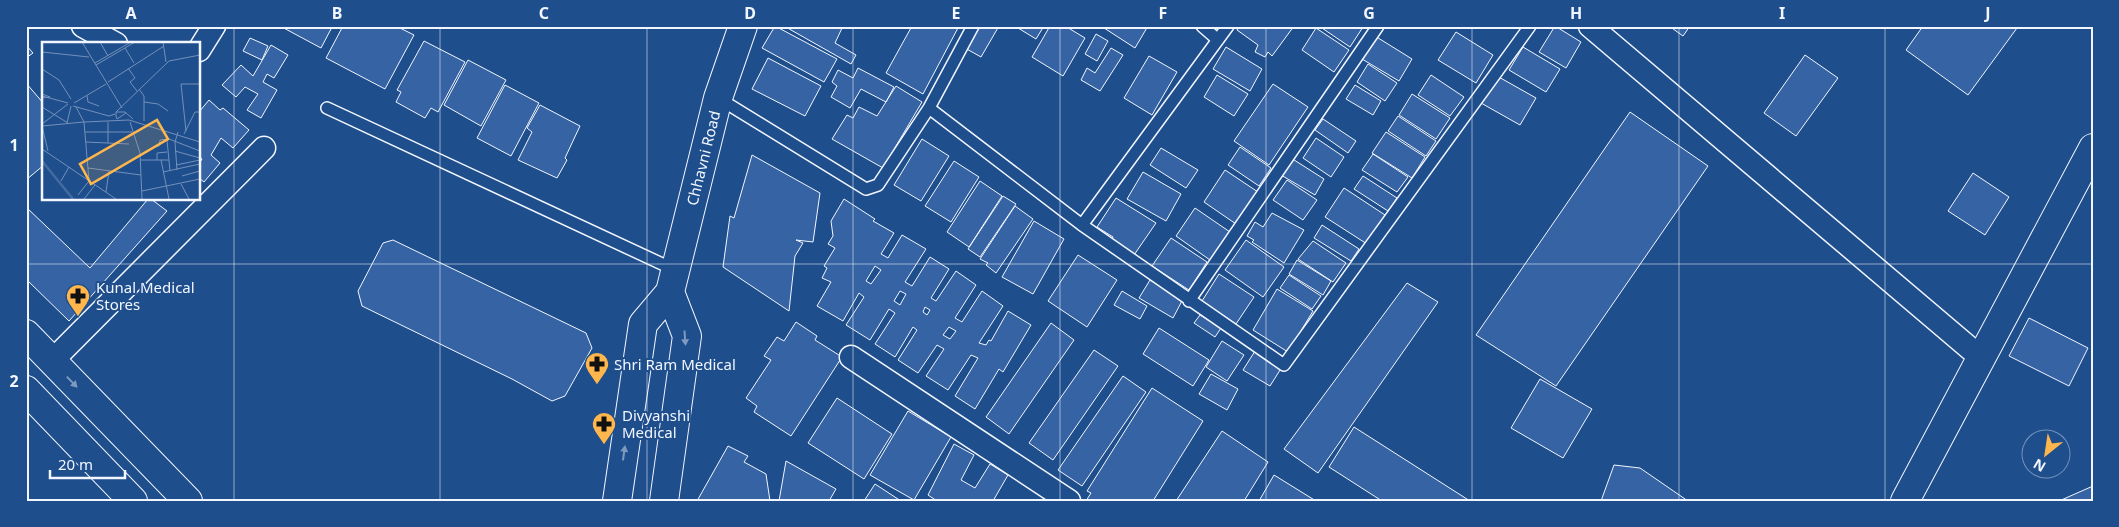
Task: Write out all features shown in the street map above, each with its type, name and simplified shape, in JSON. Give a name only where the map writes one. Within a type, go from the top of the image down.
[{"type":"main road","name":"Chhavni Road","points":[[672,281],[718,98],[743,26]]},
{"type":"main road","points":[[1905,501],[2093,148]]},
{"type":"main road","points":[[617,501],[643,324],[672,281]]},
{"type":"main road","points":[[664,501],[687,336],[672,281]]},
{"type":"main road","points":[[26,334],[188,501]]},
{"type":"main road","points":[[26,390],[133,501]]},
{"type":"street","points":[[83,26],[112,42]]},
{"type":"street","points":[[200,48],[214,26]]},
{"type":"street","points":[[1601,30],[1980,357]]},
{"type":"street","points":[[52,361],[264,148]]},
{"type":"street","points":[[850,357],[1069,501]]},
{"type":"lane","points":[[718,98],[866,189],[872,189],[878,185],[929,108],[973,26]]},
{"type":"lane","points":[[1202,26],[1218,40]]},
{"type":"lane","points":[[1082,225],[1228,26]]},
{"type":"lane","points":[[1189,301],[1378,26]]},
{"type":"lane","points":[[929,108],[1082,225],[1189,301],[1284,365],[1530,26]]},
{"type":"lane","points":[[327,108],[672,281]]},
{"type":"building","points":[[280,26],[325,26],[331,29],[321,48]]},
{"type":"building","points":[[343,26],[396,26],[414,35],[385,89],[326,58]]},
{"type":"building","points":[[775,26],[837,59],[824,82],[762,48]]},
{"type":"building","points":[[784,26],[843,26],[835,43],[856,55],[851,64]]},
{"type":"building","points":[[912,26],[959,26],[923,94],[886,73]]},
{"type":"building","points":[[978,26],[999,26],[981,57],[965,48]]},
{"type":"building","points":[[1019,26],[1044,26],[1036,39],[1018,28]]},
{"type":"building","points":[[1050,26],[1065,26],[1085,38],[1063,76],[1032,57]]},
{"type":"building","points":[[1101,26],[1148,26],[1135,48]]},
{"type":"building","points":[[1239,26],[1294,26],[1272,56],[1268,52],[1265,57],[1255,52],[1258,45],[1237,30]]},
{"type":"building","points":[[1319,26],[1362,26],[1363,27],[1350,47]]},
{"type":"building","points":[[1555,26],[1581,42],[1566,68],[1539,52]]},
{"type":"building","points":[[1669,26],[1690,26],[1683,36]]},
{"type":"building","points":[[1923,26],[2014,26],[2017,28],[1968,95],[1906,50]]},
{"type":"building","points":[[1316,28],[1349,50],[1334,72],[1302,50]]},
{"type":"building","points":[[1456,32],[1493,55],[1476,83],[1438,60]]},
{"type":"building","points":[[1096,34],[1108,41],[1097,61],[1085,54]]},
{"type":"building","points":[[1375,36],[1412,59],[1399,81],[1362,59]]},
{"type":"building","points":[[250,38],[268,46],[262,60],[243,51]]},
{"type":"building","points":[[424,41],[465,62],[438,112],[431,108],[425,118],[396,102],[401,92],[397,90]]},
{"type":"building","points":[[26,45],[33,53],[26,58]]},
{"type":"building","points":[[271,45],[288,55],[274,78],[267,74],[263,82],[277,90],[261,118],[247,110],[258,94],[245,87],[236,97],[222,85],[241,65],[253,76]]},
{"type":"building","points":[[1226,47],[1262,69],[1250,91],[1213,69]]},
{"type":"building","points":[[1523,47],[1560,69],[1546,92],[1509,70]]},
{"type":"building","points":[[1111,48],[1123,55],[1100,91],[1081,80],[1087,68],[1095,73]]},
{"type":"building","points":[[1805,55],[1838,78],[1796,136],[1764,113]]},
{"type":"building","points":[[1149,56],[1177,72],[1152,115],[1124,98]]},
{"type":"building","points":[[768,58],[821,86],[805,116],[752,89]]},
{"type":"building","points":[[468,60],[506,80],[481,126],[444,105]]},
{"type":"building","points":[[1368,64],[1397,83],[1385,101],[1357,82]]},
{"type":"building","points":[[858,68],[894,87],[886,102],[861,89],[850,108],[831,97],[837,86],[832,82],[838,70],[853,78]]},
{"type":"building","points":[[1217,75],[1248,94],[1234,116],[1204,97]]},
{"type":"building","points":[[1431,75],[1464,97],[1450,116],[1418,95]]},
{"type":"building","points":[[1497,76],[1536,98],[1520,125],[1481,103]]},
{"type":"building","points":[[26,83],[42,102],[42,167],[26,180]]},
{"type":"building","points":[[1273,84],[1308,107],[1269,165],[1234,141]]},
{"type":"building","points":[[505,85],[539,103],[511,156],[477,138]]},
{"type":"building","points":[[1355,85],[1381,101],[1373,115],[1346,99]]},
{"type":"building","points":[[896,86],[922,102],[883,168],[832,139],[847,115],[853,118],[859,107],[877,116]]},
{"type":"building","points":[[1412,94],[1450,118],[1436,139],[1399,115]]},
{"type":"building","points":[[209,100],[220,110],[223,108],[249,130],[233,148],[221,138],[211,155],[220,163],[204,182],[200,179],[200,162],[202,159],[200,158],[200,111]]},
{"type":"building","points":[[540,105],[580,126],[565,158],[567,160],[557,178],[518,160],[532,132],[527,128]]},
{"type":"building","points":[[1630,112],[1708,166],[1556,386],[1476,335]]},
{"type":"building","points":[[1398,116],[1436,141],[1426,156],[1388,131]]},
{"type":"building","points":[[1323,119],[1356,141],[1348,153],[1315,130]]},
{"type":"building","points":[[1386,132],[1425,157],[1412,178],[1372,153]]},
{"type":"building","points":[[1316,138],[1344,157],[1331,177],[1303,158]]},
{"type":"building","points":[[922,139],[949,156],[921,201],[894,185]]},
{"type":"building","points":[[1240,147],[1271,168],[1259,186],[1228,165]]},
{"type":"building","points":[[1161,148],[1198,170],[1186,188],[1150,165]]},
{"type":"building","points":[[1373,154],[1408,177],[1397,192],[1362,170]]},
{"type":"building","points":[[752,155],[820,193],[813,242],[796,240],[803,243],[795,256],[789,311],[723,267],[730,216],[734,218]]},
{"type":"building","points":[[1291,158],[1324,179],[1315,195],[1281,175]]},
{"type":"building","points":[[954,161],[979,177],[951,222],[925,206]]},
{"type":"building","points":[[1225,170],[1258,192],[1236,224],[1204,202]]},
{"type":"building","points":[[1143,172],[1181,194],[1166,221],[1127,199]]},
{"type":"building","points":[[1973,173],[2009,197],[1985,235],[1948,211]]},
{"type":"building","points":[[1363,176],[1397,198],[1388,211],[1354,189]]},
{"type":"building","points":[[1287,180],[1317,200],[1303,220],[1273,200]]},
{"type":"building","points":[[980,181],[1002,196],[969,247],[947,232]]},
{"type":"building","points":[[1344,188],[1385,215],[1367,244],[1325,217]]},
{"type":"building","points":[[1003,196],[1016,204],[980,257],[968,249]]},
{"type":"building","points":[[1116,198],[1156,223],[1134,255],[1111,241],[1113,237],[1097,227]]},
{"type":"building","points":[[844,199],[875,219],[873,221],[894,233],[881,254],[888,258],[902,235],[926,249],[905,282],[912,286],[930,257],[949,269],[931,298],[936,301],[956,271],[976,285],[955,318],[962,322],[982,291],[1003,306],[979,343],[986,345],[989,340],[991,341],[1008,311],[1031,325],[1003,372],[999,369],[975,409],[955,396],[978,358],[971,355],[948,390],[926,376],[944,349],[937,345],[918,373],[898,360],[917,330],[913,327],[895,357],[875,344],[895,313],[889,309],[870,340],[846,325],[864,297],[859,293],[843,321],[817,306],[831,282],[822,278],[827,268],[824,266],[835,248],[828,244],[833,236],[831,221]],"holes":[[[875,266],[881,270],[871,284],[866,281]],[[900,291],[906,294],[900,305],[894,301]],[[925,307],[930,310],[927,315],[923,312]],[[949,327],[956,331],[950,339],[943,335]]]},
{"type":"building","points":[[147,200],[152,200],[167,211],[69,321],[26,279],[26,207],[90,268]]},
{"type":"building","points":[[1015,206],[1033,219],[996,273],[986,265],[988,263],[980,259]]},
{"type":"building","points":[[1195,208],[1230,232],[1210,260],[1176,236]]},
{"type":"building","points":[[1272,213],[1304,230],[1284,263],[1252,242],[1254,240],[1247,236],[1255,222],[1263,227]]},
{"type":"building","points":[[1034,221],[1064,239],[1033,294],[1002,277]]},
{"type":"building","points":[[1322,225],[1359,249],[1351,261],[1314,238]]},
{"type":"building","points":[[1171,238],[1207,262],[1189,290],[1152,266]]},
{"type":"building","points":[[393,240],[586,333],[592,348],[565,396],[552,401],[512,379],[362,306],[358,291],[383,243]]},
{"type":"building","points":[[1246,240],[1284,267],[1263,297],[1225,270]]},
{"type":"building","points":[[1313,241],[1346,263],[1333,282],[1298,259]]},
{"type":"building","points":[[1078,255],[1117,280],[1087,327],[1048,301]]},
{"type":"building","points":[[1297,260],[1331,281],[1323,295],[1289,274]]},
{"type":"building","points":[[1219,274],[1254,297],[1236,324],[1202,301]]},
{"type":"building","points":[[1289,275],[1321,296],[1312,309],[1280,288]]},
{"type":"building","points":[[1150,280],[1183,299],[1173,318],[1139,298]]},
{"type":"building","points":[[1407,283],[1438,302],[1318,473],[1284,449]]},
{"type":"building","points":[[1277,289],[1313,311],[1288,352],[1253,330]]},
{"type":"building","points":[[1122,291],[1147,306],[1140,319],[1114,305]]},
{"type":"building","points":[[1200,315],[1221,328],[1215,337],[1194,323]]},
{"type":"building","points":[[2029,318],[2088,348],[2069,386],[2009,356]]},
{"type":"building","points":[[796,322],[817,336],[815,340],[842,357],[791,436],[754,412],[757,406],[746,398],[771,360],[764,356],[777,337],[784,341]]},
{"type":"building","points":[[1051,323],[1074,340],[1009,434],[986,417]]},
{"type":"building","points":[[1159,328],[1209,360],[1193,386],[1143,354]]},
{"type":"building","points":[[1222,341],[1244,355],[1227,381],[1206,367]]},
{"type":"building","points":[[1094,350],[1118,366],[1053,460],[1029,443]]},
{"type":"building","points":[[1255,351],[1282,367],[1270,386],[1243,370]]},
{"type":"building","points":[[1211,374],[1238,389],[1227,410],[1199,394]]},
{"type":"building","points":[[1123,376],[1146,392],[1082,486],[1058,470]]},
{"type":"building","points":[[1540,379],[1592,409],[1563,458],[1511,428]]},
{"type":"building","points":[[1152,388],[1203,421],[1153,501],[1086,501],[1091,493],[1087,491]]},
{"type":"building","points":[[837,398],[892,434],[864,479],[808,443]]},
{"type":"building","points":[[908,411],[951,437],[914,500],[870,475]]},
{"type":"building","points":[[1354,427],[1470,501],[1382,501],[1329,467]]},
{"type":"building","points":[[1222,431],[1268,462],[1244,501],[1176,501]]},
{"type":"building","points":[[954,444],[974,455],[961,480],[975,488],[990,464],[1008,475],[993,501],[937,501],[928,495]]},
{"type":"building","points":[[728,446],[748,456],[744,462],[766,474],[770,501],[697,501]]},
{"type":"building","points":[[786,461],[836,489],[829,501],[779,501]]},
{"type":"building","points":[[1614,465],[1640,468],[1688,501],[1601,501]]},
{"type":"building","points":[[1274,475],[1316,501],[1259,501]]},
{"type":"building","points":[[875,484],[901,501],[864,501]]},
{"type":"building","points":[[2093,486],[2093,501],[2059,501]]},
{"type":"place","name":"Kunal Medical Stores","points":[[78,317]]},
{"type":"place","name":"Shri Ram Medical","points":[[597,385]]},
{"type":"place","name":"Divyanshi Medical","points":[[604,445]]}]
